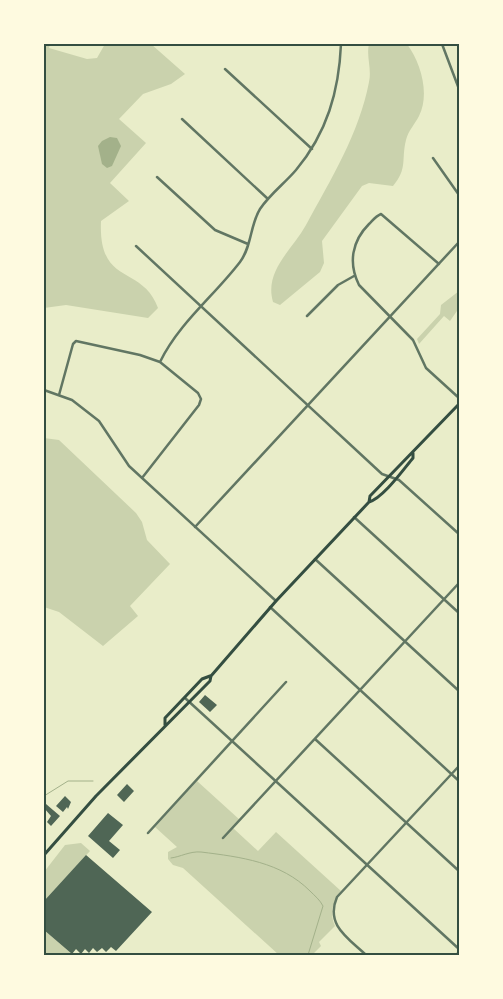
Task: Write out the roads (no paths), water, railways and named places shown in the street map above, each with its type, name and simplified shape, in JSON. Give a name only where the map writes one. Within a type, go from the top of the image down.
[{"type":"main road","points":[[369,502],[370,496],[408,454],[413,453],[459,404]]},
{"type":"main road","points":[[44,856],[96,796],[210,681],[211,676],[270,607],[354,517],[369,502],[375,500],[395,479],[413,458],[413,453]]},
{"type":"main road","points":[[165,725],[166,718],[202,679],[211,676]]},
{"type":"street","points":[[160,362],[176,334],[241,260],[255,219],[268,199],[296,170],[312,149],[328,119],[336,95],[342,44]]},
{"type":"street","points":[[442,44],[459,89]]},
{"type":"street","points":[[226,69],[312,149]]},
{"type":"street","points":[[182,119],[268,199]]},
{"type":"street","points":[[433,158],[459,195]]},
{"type":"street","points":[[157,177],[215,230],[248,244]]},
{"type":"street","points":[[438,264],[381,214],[360,233],[355,242],[352,259],[354,276],[358,285],[413,340],[426,368],[459,398]]},
{"type":"street","points":[[195,527],[459,242]]},
{"type":"street","points":[[136,246],[382,474],[395,479],[459,534]]},
{"type":"street","points":[[307,316],[338,285],[354,276]]},
{"type":"street","points":[[59,395],[73,344],[76,341],[140,355],[160,362],[191,387],[200,399],[199,405],[142,478]]},
{"type":"street","points":[[44,390],[72,400],[99,420],[129,466],[276,601]]},
{"type":"street","points":[[354,517],[459,613]]},
{"type":"street","points":[[315,559],[459,691]]},
{"type":"street","points":[[223,838],[459,583]]},
{"type":"street","points":[[270,607],[459,781]]},
{"type":"street","points":[[148,833],[286,682]]},
{"type":"street","points":[[185,698],[366,866],[459,949]]},
{"type":"street","points":[[315,739],[459,871]]},
{"type":"street","points":[[366,955],[337,928],[333,918],[334,906],[340,893],[459,766]]},
{"type":"waterway","points":[[44,796],[68,781],[93,781]]},
{"type":"waterway","points":[[171,858],[197,852],[231,856],[273,867],[299,881],[316,896],[323,906],[308,955]]},
{"type":"waterway","points":[[454,955],[458,952]]}]
